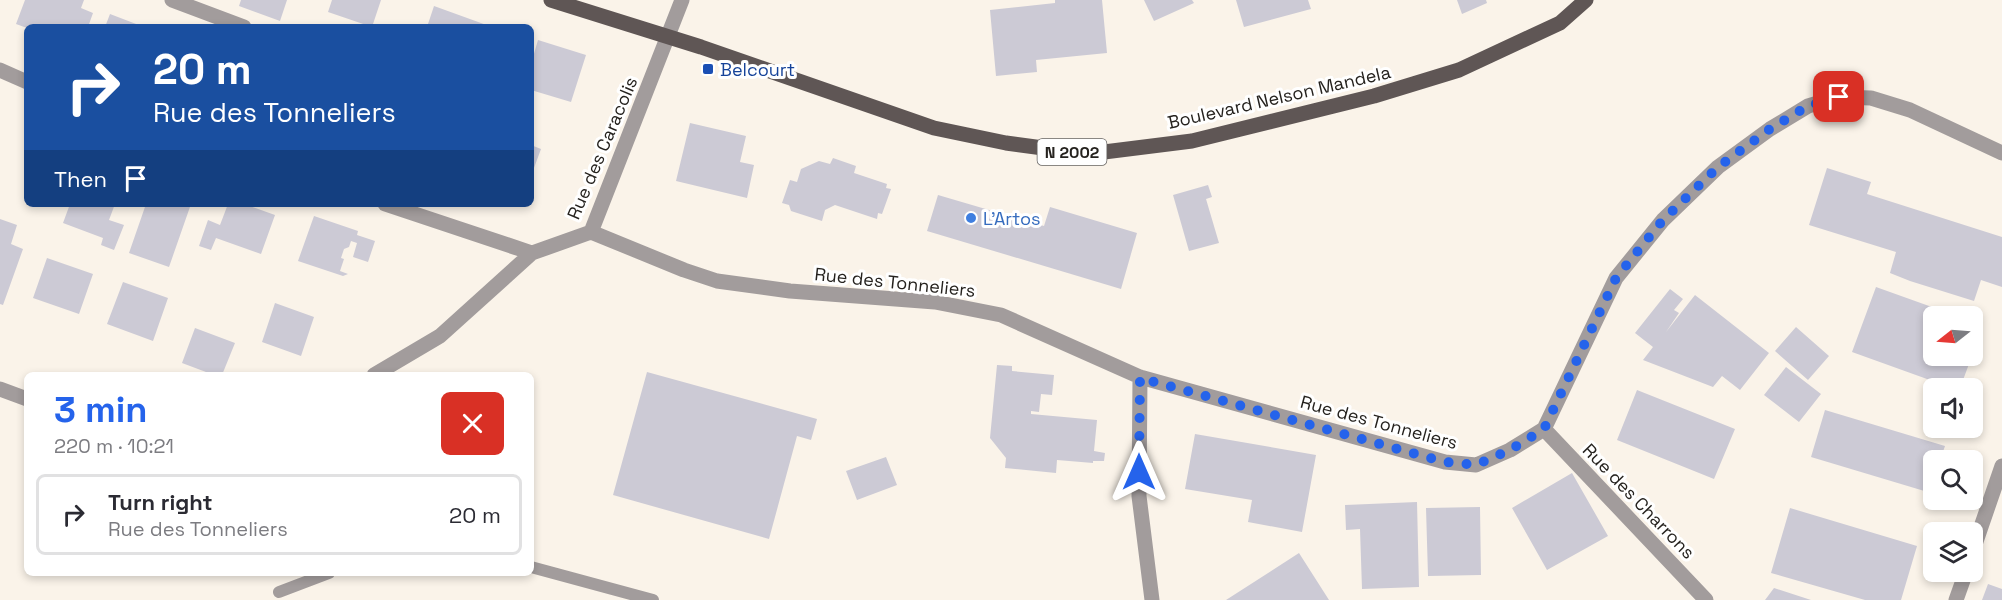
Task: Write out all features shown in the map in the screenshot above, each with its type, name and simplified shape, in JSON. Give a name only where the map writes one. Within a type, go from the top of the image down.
[{"type":"main road","name":"Boulevard Nelson Mandela","points":[[551,0],[668,37],[934,128],[1006,143],[1088,154],[1192,141],[1374,96],[1438,77],[1459,70],[1560,23],[1586,0]]},
{"type":"street","points":[[172,0],[236,24]]},
{"type":"street","name":"Rue des Caracolis","points":[[379,372],[440,336],[532,253],[591,232],[682,0]]},
{"type":"street","points":[[0,70],[24,81]]},
{"type":"street","points":[[1544,429],[1616,278],[1663,220],[1718,167],[1770,129],[1808,106],[1839,97],[1871,98],[1910,110],[2002,153]]},
{"type":"street","points":[[394,207],[532,253]]},
{"type":"street","name":"Rue des Tonneliers","points":[[591,232],[717,281],[790,291],[934,302],[1001,315],[1140,378],[1445,462],[1476,465],[1510,450],[1544,429]]},
{"type":"street","points":[[1140,378],[1139,496],[1152,600]]},
{"type":"street","points":[[0,389],[24,398]]},
{"type":"street","name":"Rue des Charrons","points":[[1544,429],[1706,600]]},
{"type":"street","points":[[1983,522],[2002,466]]},
{"type":"street","points":[[1956,600],[1962,582]]},
{"type":"lane","points":[[534,568],[653,600]]},
{"type":"lane","points":[[279,592],[321,576]]},
{"type":"building","points":[[25,0],[84,0],[81,8],[93,13],[89,24],[24,24],[24,27],[16,24]]},
{"type":"building","points":[[241,0],[287,0],[280,21],[239,6]]},
{"type":"building","points":[[332,0],[381,0],[373,24],[363,24],[328,12]]},
{"type":"building","points":[[1055,0],[1102,0],[1107,53],[1036,60],[1037,72],[996,76],[990,10],[1055,3]]},
{"type":"building","points":[[1144,0],[1192,0],[1194,3],[1154,21]]},
{"type":"building","points":[[1236,0],[1308,0],[1311,9],[1244,27]]},
{"type":"building","points":[[1457,0],[1486,0],[1487,3],[1462,14]]},
{"type":"building","points":[[434,6],[484,24],[428,24]]},
{"type":"building","points":[[110,14],[136,24],[106,24]]},
{"type":"building","points":[[538,40],[586,55],[571,102],[534,91],[534,54]]},
{"type":"building","points":[[690,123],[746,136],[740,162],[754,165],[747,198],[676,181]]},
{"type":"building","points":[[534,146],[541,149],[534,168]]},
{"type":"building","points":[[833,158],[856,166],[854,173],[887,184],[886,188],[891,189],[882,214],[878,213],[877,219],[835,205],[825,210],[822,221],[791,211],[789,205],[782,203],[790,180],[797,182],[801,169],[819,161],[830,164]]},
{"type":"building","points":[[1827,168],[1871,182],[1867,194],[2002,237],[2002,287],[1981,280],[1974,301],[1910,281],[1890,273],[1896,252],[1809,225]]},
{"type":"building","points":[[1208,185],[1212,197],[1206,199],[1219,243],[1189,251],[1173,195]]},
{"type":"building","points":[[938,195],[1044,226],[1050,207],[1137,233],[1121,289],[927,231]]},
{"type":"building","points":[[69,207],[114,207],[109,220],[124,225],[114,250],[101,245],[103,238],[63,223]]},
{"type":"building","points":[[145,207],[190,207],[169,267],[129,253]]},
{"type":"building","points":[[227,207],[252,207],[275,215],[261,254],[216,238],[211,250],[199,246],[208,220],[220,225]]},
{"type":"building","points":[[314,216],[358,231],[357,235],[375,241],[368,262],[353,257],[357,243],[351,241],[349,247],[344,249],[341,258],[344,259],[340,271],[348,274],[343,276],[298,261]]},
{"type":"building","points":[[0,219],[17,225],[11,244],[23,249],[3,305],[0,304]]},
{"type":"building","points":[[47,258],[93,274],[79,314],[33,298]]},
{"type":"building","points":[[123,282],[168,298],[153,341],[107,324]]},
{"type":"building","points":[[1876,287],[1929,306],[1923,306],[1923,366],[1968,366],[1964,378],[1924,378],[1852,352]]},
{"type":"building","points":[[1670,289],[1683,299],[1674,310],[1679,313],[1666,332],[1695,295],[1769,353],[1740,390],[1722,376],[1713,387],[1643,360],[1653,347],[1635,333]]},
{"type":"building","points":[[275,303],[314,317],[301,356],[262,342]]},
{"type":"building","points":[[1796,327],[1829,356],[1808,380],[1775,351]]},
{"type":"building","points":[[195,328],[235,343],[223,372],[206,372],[182,363]]},
{"type":"building","points":[[997,365],[1012,366],[1012,371],[1054,375],[1052,395],[1041,394],[1039,412],[1031,411],[1031,414],[1097,420],[1094,451],[1105,453],[1104,461],[1093,461],[1093,463],[1057,460],[1056,473],[1005,468],[1006,458],[990,438]]},
{"type":"building","points":[[1786,367],[1821,394],[1799,422],[1764,395]]},
{"type":"building","points":[[647,372],[817,419],[811,440],[797,436],[769,539],[613,495]]},
{"type":"building","points":[[1637,390],[1735,429],[1714,479],[1617,440]]},
{"type":"building","points":[[1825,410],[1945,446],[1944,450],[1923,450],[1923,491],[1811,457]]},
{"type":"building","points":[[1195,434],[1316,455],[1302,532],[1248,522],[1252,500],[1185,489]]},
{"type":"building","points":[[886,457],[897,485],[857,500],[846,471]]},
{"type":"building","points":[[1572,473],[1608,536],[1547,570],[1512,508]]},
{"type":"building","points":[[1417,502],[1419,587],[1362,589],[1360,529],[1346,530],[1345,505]]},
{"type":"building","points":[[1480,507],[1481,575],[1428,576],[1426,508]]},
{"type":"building","points":[[1790,508],[1917,546],[1901,600],[1865,600],[1771,573]]},
{"type":"building","points":[[1299,553],[1329,600],[1226,600]]},
{"type":"building","points":[[1988,584],[2002,589],[2002,600],[1982,600]]},
{"type":"building","points":[[1774,588],[1811,600],[1765,600]]},
{"type":"place","name":"Belcourt","points":[[708,69]]},
{"type":"place","name":"L'Artos","points":[[971,218]]},
{"type":"route","points":[[1139,472],[1140,378],[1445,462],[1476,465],[1510,450],[1544,429],[1616,278],[1663,220],[1718,167],[1770,129],[1808,106],[1839,97]]}]
